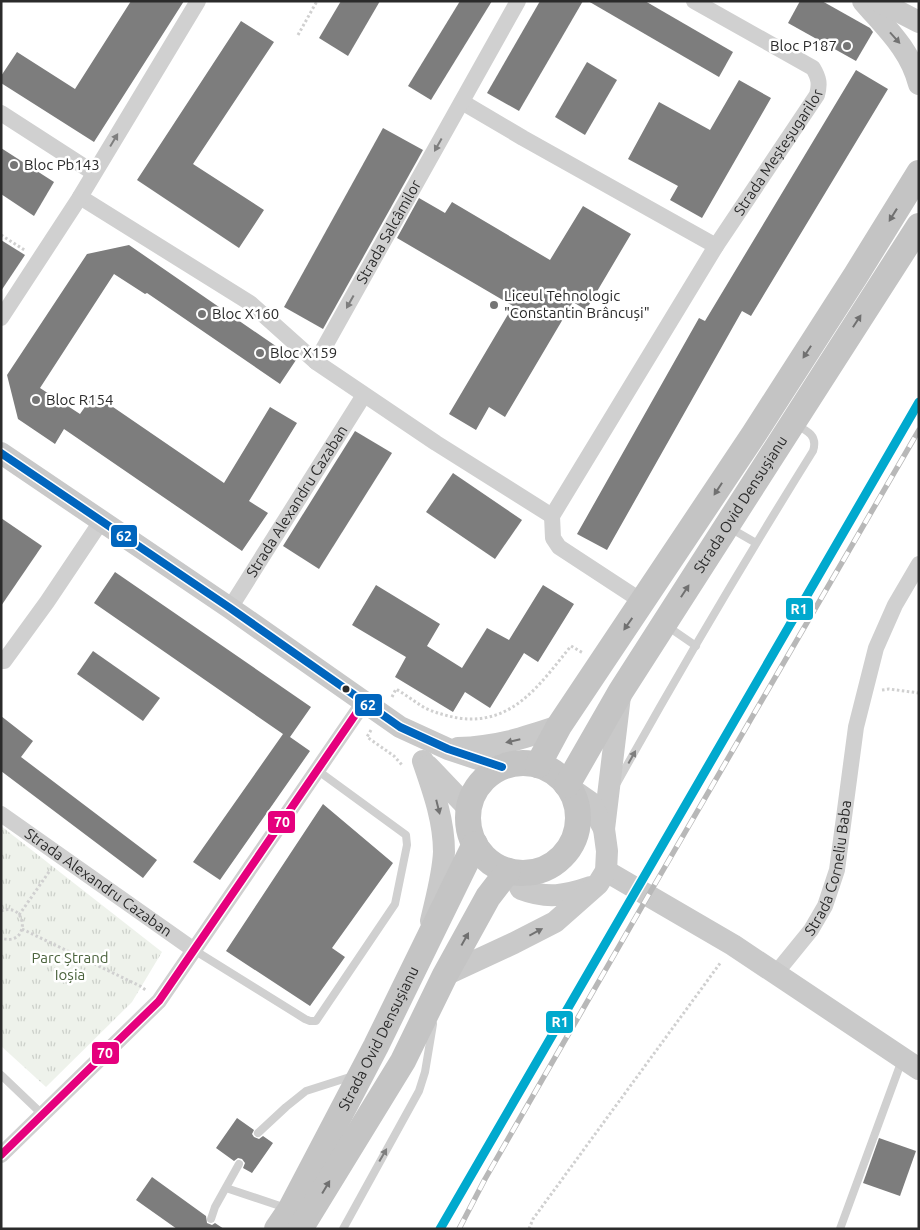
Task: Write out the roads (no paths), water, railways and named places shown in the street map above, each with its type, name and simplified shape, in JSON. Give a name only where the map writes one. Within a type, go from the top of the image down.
[{"type":"main road","points":[[863,1],[903,47],[915,70],[919,84]]},
{"type":"main road","points":[[878,1],[919,22]]},
{"type":"main road","name":"Strada Ovid Densușianu","points":[[538,765],[559,726],[754,434],[919,173]]},
{"type":"main road","name":"Strada Ovid Densușianu","points":[[569,786],[621,691],[919,226]]},
{"type":"main road","points":[[1,453],[102,520],[400,727],[448,748],[502,767]]},
{"type":"main road","points":[[442,981],[556,922],[602,878],[607,851],[604,829],[621,691]]},
{"type":"main road","points":[[448,748],[478,748],[515,742],[559,726]]},
{"type":"main road","points":[[400,727],[423,761],[469,808]]},
{"type":"main road","points":[[423,761],[439,812],[444,852],[435,904],[424,949]]},
{"type":"main road","points":[[569,786],[576,801],[577,830],[572,843],[559,860],[540,870],[526,873],[510,871],[495,865],[483,856],[475,844],[469,827],[469,808],[475,791],[486,777],[502,767],[519,763],[538,765],[554,772],[590,802],[604,829]]},
{"type":"main road","name":"Strada Ovid Densușianu","points":[[289,1222],[475,844]]},
{"type":"main road","points":[[510,871],[521,889],[536,894],[552,896],[570,894],[602,878]]},
{"type":"main road","name":"Strada Ovid Densușianu","points":[[289,1222],[403,1061],[442,981],[488,897],[510,871]]},
{"type":"main road","points":[[602,878],[733,945],[911,1064]]},
{"type":"street","points":[[1,318],[80,196],[198,1]]},
{"type":"street","points":[[518,1],[462,102],[716,246],[552,516],[553,538],[559,547],[643,602]]},
{"type":"street","name":"Strada Meșteșugarilor","points":[[694,1],[813,68],[820,84],[817,96],[716,246]]},
{"type":"street","name":"Strada Salcâmilor","points":[[316,362],[462,102]]},
{"type":"street","points":[[1,113],[94,173]]},
{"type":"street","points":[[80,196],[250,303],[316,362],[552,516]]},
{"type":"street","name":"Strada Alexandru Cazaban","points":[[230,608],[364,395]]},
{"type":"street","points":[[1,661],[4,661],[42,608],[102,520]]},
{"type":"street","name":"Strada Corneliu Baba","points":[[776,973],[811,930],[825,906],[837,870],[856,727],[863,694],[876,648],[895,605],[919,564]]},
{"type":"street","points":[[1,1155],[159,1001],[364,702]]},
{"type":"street","name":"Strada Alexandru Cazaban","points":[[1,814],[194,950]]},
{"type":"lane","points":[[608,800],[662,702],[814,446],[814,440],[810,433],[792,423]]},
{"type":"lane","points":[[726,526],[756,543]]},
{"type":"lane","points":[[663,624],[696,646]]},
{"type":"lane","points":[[194,950],[305,1019],[316,1021],[395,904],[407,845],[406,835],[317,770]]},
{"type":"lane","name":"Strada Ovid Densușianu","points":[[343,1229],[419,1091],[425,1072],[442,981]]},
{"type":"lane","points":[[840,1229],[911,1064]]},
{"type":"lane","points":[[258,1133],[286,1106],[306,1091],[362,1073]]},
{"type":"lane","points":[[1,1076],[48,1110]]},
{"type":"lane","points":[[211,1219],[238,1164]]},
{"type":"lane","points":[[226,1188],[289,1222]]},
{"type":"railway","points":[[459,1229],[485,1179],[919,430]]},
{"type":"place","name":"Bloc P187","points":[[847,46]]},
{"type":"place","name":"Bloc Pb143","points":[[14,165]]},
{"type":"place","name":"Liceul Tehnologic \"Constantin Brâncuși\"","points":[[494,305]]},
{"type":"place","name":"Bloc X160","points":[[202,314]]},
{"type":"place","name":"Bloc X159","points":[[260,353]]},
{"type":"place","name":"Bloc R154","points":[[36,400]]},
{"type":"park label","name":"Parc Ștrand Ioșia","points":[[70,966]]}]
